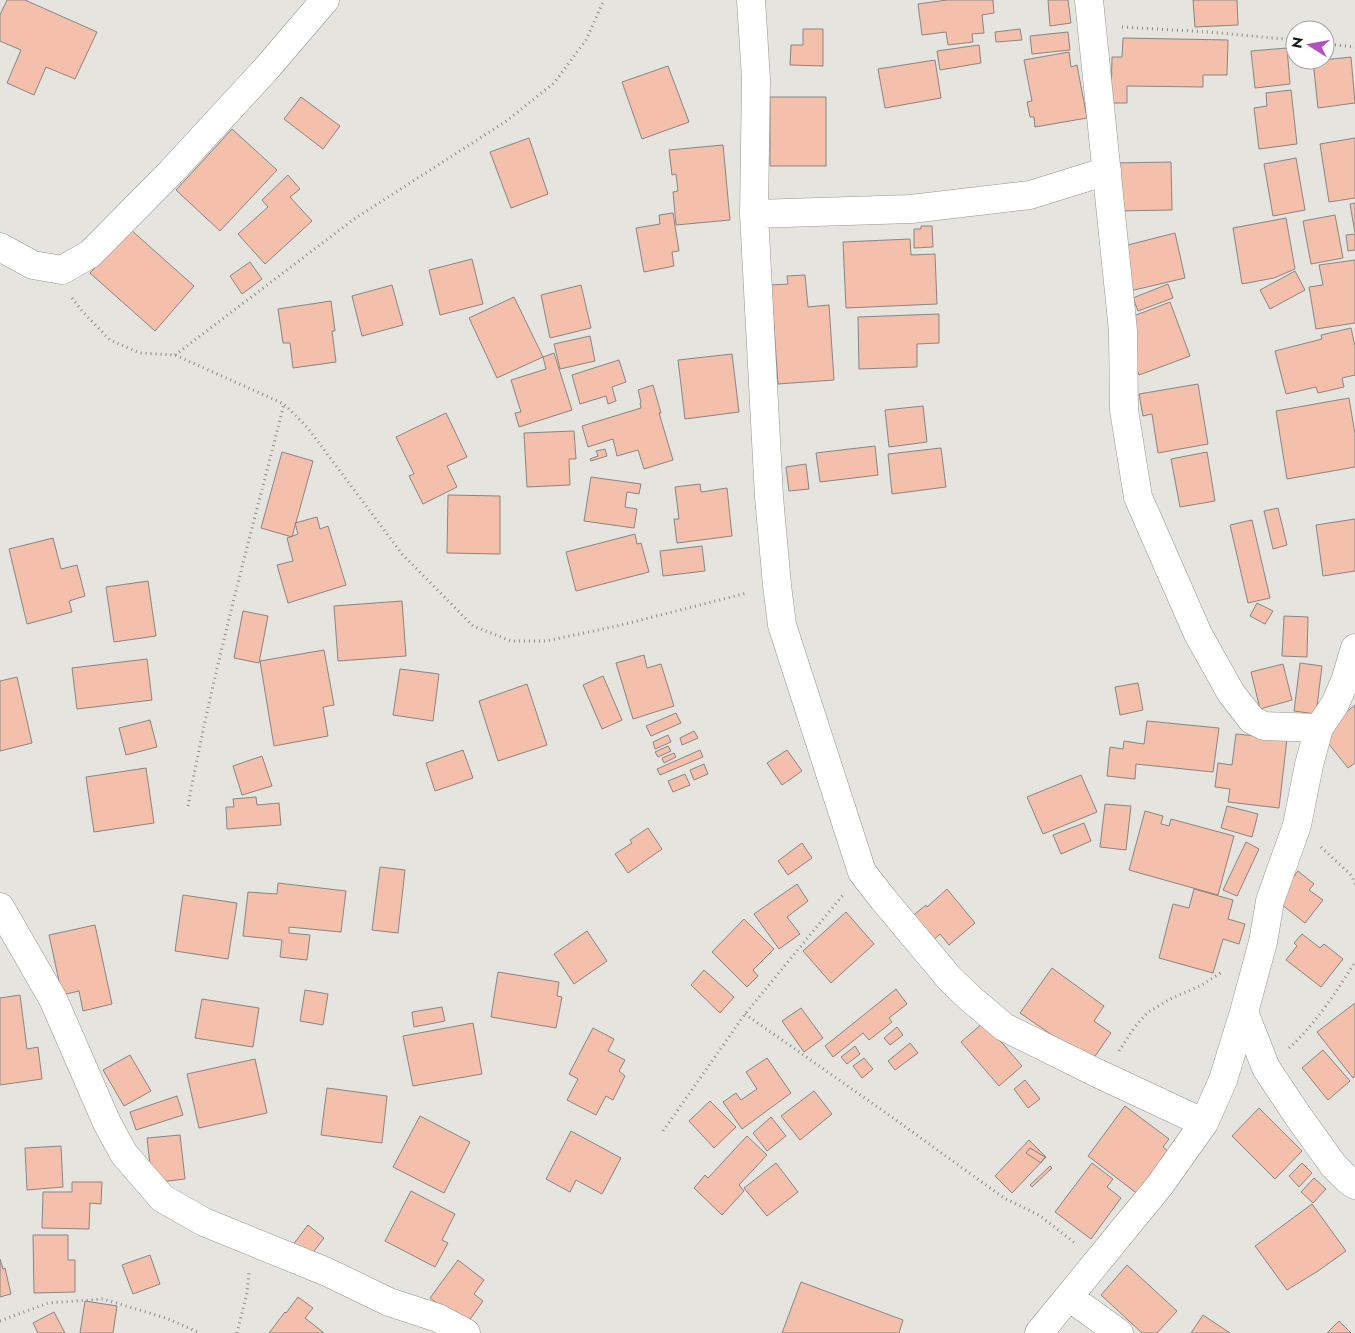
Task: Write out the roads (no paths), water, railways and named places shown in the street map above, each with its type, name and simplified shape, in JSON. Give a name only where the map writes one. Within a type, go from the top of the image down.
[{"type":"street","points":[[0,247],[33,265],[62,270],[90,254],[171,172],[266,69],[324,0]]},
{"type":"street","points":[[751,0],[756,79],[754,214],[769,497],[782,625],[862,872],[950,979],[1004,1027],[1204,1123]]},
{"type":"street","points":[[1090,12],[1123,331],[1124,410],[1138,497],[1198,634],[1231,693],[1252,720],[1264,726],[1319,728]]},
{"type":"street","points":[[754,214],[912,209],[1030,195],[1107,171]]},
{"type":"street","points":[[1040,1333],[1160,1185],[1204,1123],[1223,1080],[1244,1012],[1263,942],[1270,901],[1297,825],[1319,728],[1335,704],[1345,681],[1355,648]]},
{"type":"street","points":[[0,907],[53,999],[107,1123],[124,1154],[162,1198],[204,1222],[327,1272],[389,1302],[438,1318],[466,1333]]},
{"type":"street","points":[[1244,1012],[1266,1068],[1333,1165],[1355,1185]]},
{"type":"street","points":[[1069,1297],[1119,1333]]}]
